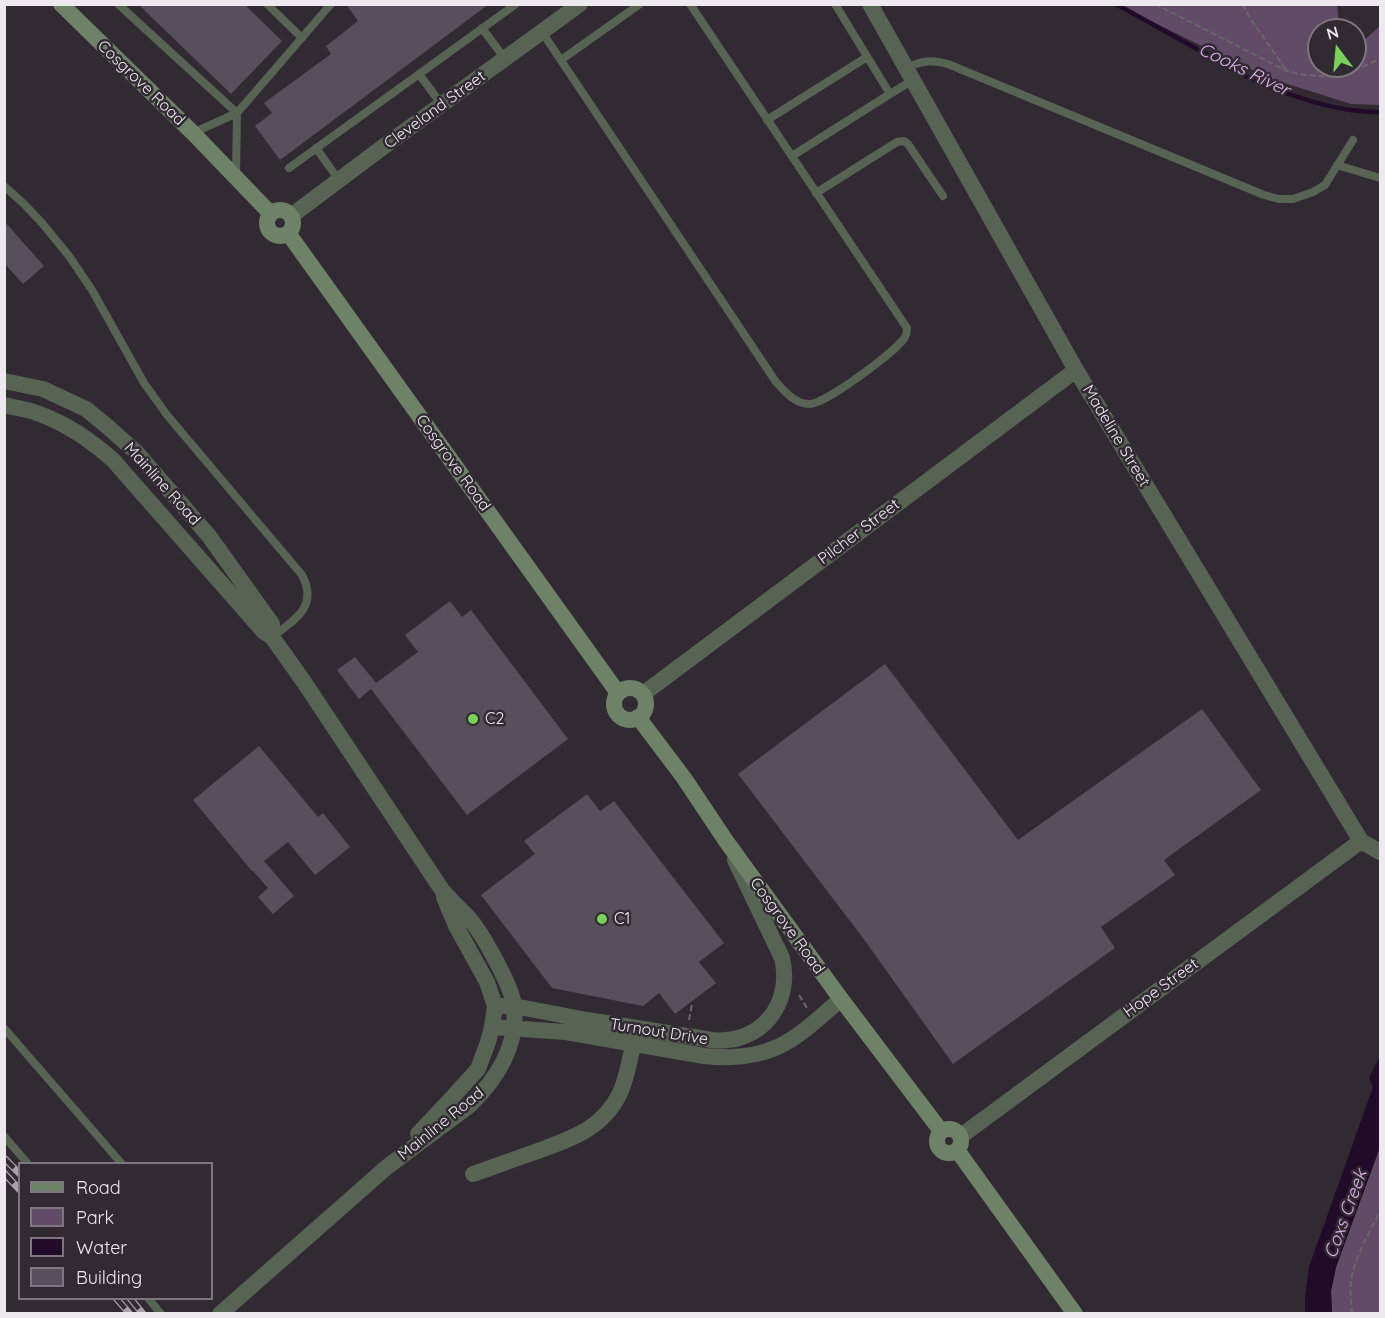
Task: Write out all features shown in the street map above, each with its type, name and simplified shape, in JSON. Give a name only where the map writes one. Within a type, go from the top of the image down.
[{"type":"main road","name":"Cosgrove Road","points":[[61,4],[236,176],[271,214]]},
{"type":"main road","points":[[279,210],[291,216],[293,223],[288,233],[280,236],[270,230],[267,222],[271,214],[279,210]]},
{"type":"main road","name":"Cosgrove Road","points":[[288,233],[618,693]]},
{"type":"main road","points":[[626,688],[635,688],[643,694],[645,709],[638,717],[628,720],[619,716],[614,702],[618,693],[626,688]]},
{"type":"main road","name":"Cosgrove Road","points":[[638,717],[841,999],[941,1131],[937,1139],[939,1147],[948,1153],[959,1143]]},
{"type":"main road","points":[[959,1143],[1075,1314]]},
{"type":"street","name":"Cleveland Street","points":[[291,216],[580,4]]},
{"type":"street","name":"Madeline Street","points":[[870,4],[1076,370],[1361,841],[1380,852]]},
{"type":"street","name":"Pilcher Street","points":[[643,694],[1076,370]]},
{"type":"street","name":"Mainline Road","points":[[5,382],[43,389],[86,409],[137,453],[209,536],[272,624],[272,637]]},
{"type":"street","name":"Mainline Road","points":[[4,405],[35,412],[73,429],[113,460],[264,632],[272,637],[442,890],[469,919],[496,960],[509,988],[514,1006],[512,1039],[503,1065],[480,1095],[387,1167],[220,1314]]},
{"type":"street","name":"Turnout Drive","points":[[492,1027],[723,1041],[733,1040],[753,1032],[772,1015],[779,1005],[785,982],[784,969],[782,958],[726,841]]},
{"type":"street","name":"Hope Street","points":[[959,1143],[1361,841]]},
{"type":"street","name":"Mainline Road","points":[[387,1167],[478,1069],[492,1027],[495,1006],[487,982],[456,926],[442,890]]},
{"type":"street","name":"Turnout Drive","points":[[495,1006],[514,1006],[724,1058],[752,1056],[790,1041],[841,999]]},
{"type":"street","points":[[473,1174],[574,1138],[591,1128],[607,1114],[620,1093],[634,1036]]},
{"type":"lane","points":[[118,4],[237,113],[236,176]]},
{"type":"lane","points":[[267,4],[302,38]]},
{"type":"lane","points":[[193,134],[237,113],[331,4]]},
{"type":"lane","points":[[289,168],[516,4]]},
{"type":"lane","points":[[561,60],[640,4]]},
{"type":"lane","points":[[542,32],[776,382],[789,396],[812,405],[828,398],[891,353],[906,336],[907,328],[690,4]]},
{"type":"lane","points":[[835,4],[890,94]]},
{"type":"lane","points":[[482,28],[505,59]]},
{"type":"lane","points":[[767,120],[867,57]]},
{"type":"lane","points":[[792,156],[890,94],[919,62],[936,60],[1264,195],[1279,199],[1293,198],[1313,192],[1325,185],[1353,140]]},
{"type":"lane","points":[[419,74],[442,105]]},
{"type":"lane","points":[[816,193],[897,142],[904,141],[943,196]]},
{"type":"lane","points":[[316,148],[339,180]]},
{"type":"lane","points":[[1337,165],[1380,178]]},
{"type":"lane","points":[[4,186],[42,223],[75,265],[156,401],[302,575],[308,588],[304,610],[272,637]]},
{"type":"lane","points":[[4,1028],[120,1162]]},
{"type":"lane","points":[[4,1136],[26,1162]]},
{"type":"lane","points":[[149,1300],[161,1314]]},
{"type":"path","points":[[1155,4],[1287,71],[1306,76],[1344,74],[1380,59]]},
{"type":"path","points":[[1243,4],[1250,18],[1287,71]]},
{"type":"path","points":[[798,994],[810,1012]]},
{"type":"path","points":[[688,1026],[692,1004]]},
{"type":"path","points":[[1352,1314],[1350,1297],[1353,1273],[1380,1211]]},
{"type":"green space","points":[[1118,5],[1337,5],[1339,18],[1307,18],[1307,78],[1367,78],[1367,37],[1380,26],[1380,105],[1351,104],[1275,80]]},
{"type":"green space","points":[[1380,1147],[1380,1313],[1332,1314],[1331,1291],[1336,1267]]},
{"type":"water","name":"Coxs Creek","points":[[1380,1056],[1380,1147],[1336,1267],[1331,1291],[1332,1313],[1305,1313],[1309,1267],[1373,1087],[1369,1078]]},
{"type":"building","points":[[138,4],[244,4],[282,41],[231,94]]},
{"type":"building","points":[[346,4],[489,4],[280,160],[255,126],[272,113],[264,103],[331,54],[326,46],[358,21]]},
{"type":"building","points":[[4,221],[44,266],[23,284],[4,263]]},
{"type":"building","name":"C2","points":[[450,601],[462,617],[471,610],[568,739],[467,815],[371,689],[359,699],[337,670],[355,657],[376,683],[418,652],[405,635]]},
{"type":"building","points":[[885,664],[1018,840],[1202,709],[1261,790],[1164,860],[1175,875],[1101,927],[1115,948],[953,1064],[863,938],[738,774]]},
{"type":"building","points":[[259,746],[318,817],[323,813],[350,847],[315,875],[288,842],[264,861],[294,896],[273,914],[258,897],[268,888],[193,800]]},
{"type":"building","name":"C1","points":[[587,794],[600,811],[614,801],[724,943],[699,962],[716,983],[675,1014],[659,993],[643,1006],[552,988],[481,895],[535,854],[524,841]]},
{"type":"waterway","name":"Cooks River","points":[[1116,4],[1251,79],[1298,97],[1331,106],[1364,112],[1380,112]]},
{"type":"railway","points":[[4,1158],[18,1172]]},
{"type":"railway","points":[[4,1173],[18,1188]]},
{"type":"railway","points":[[118,1300],[130,1314]]},
{"type":"railway","points":[[132,1300],[143,1314]]},
{"type":"place","name":"C2","points":[[473,719]]},
{"type":"place","name":"C1","points":[[602,919]]}]
